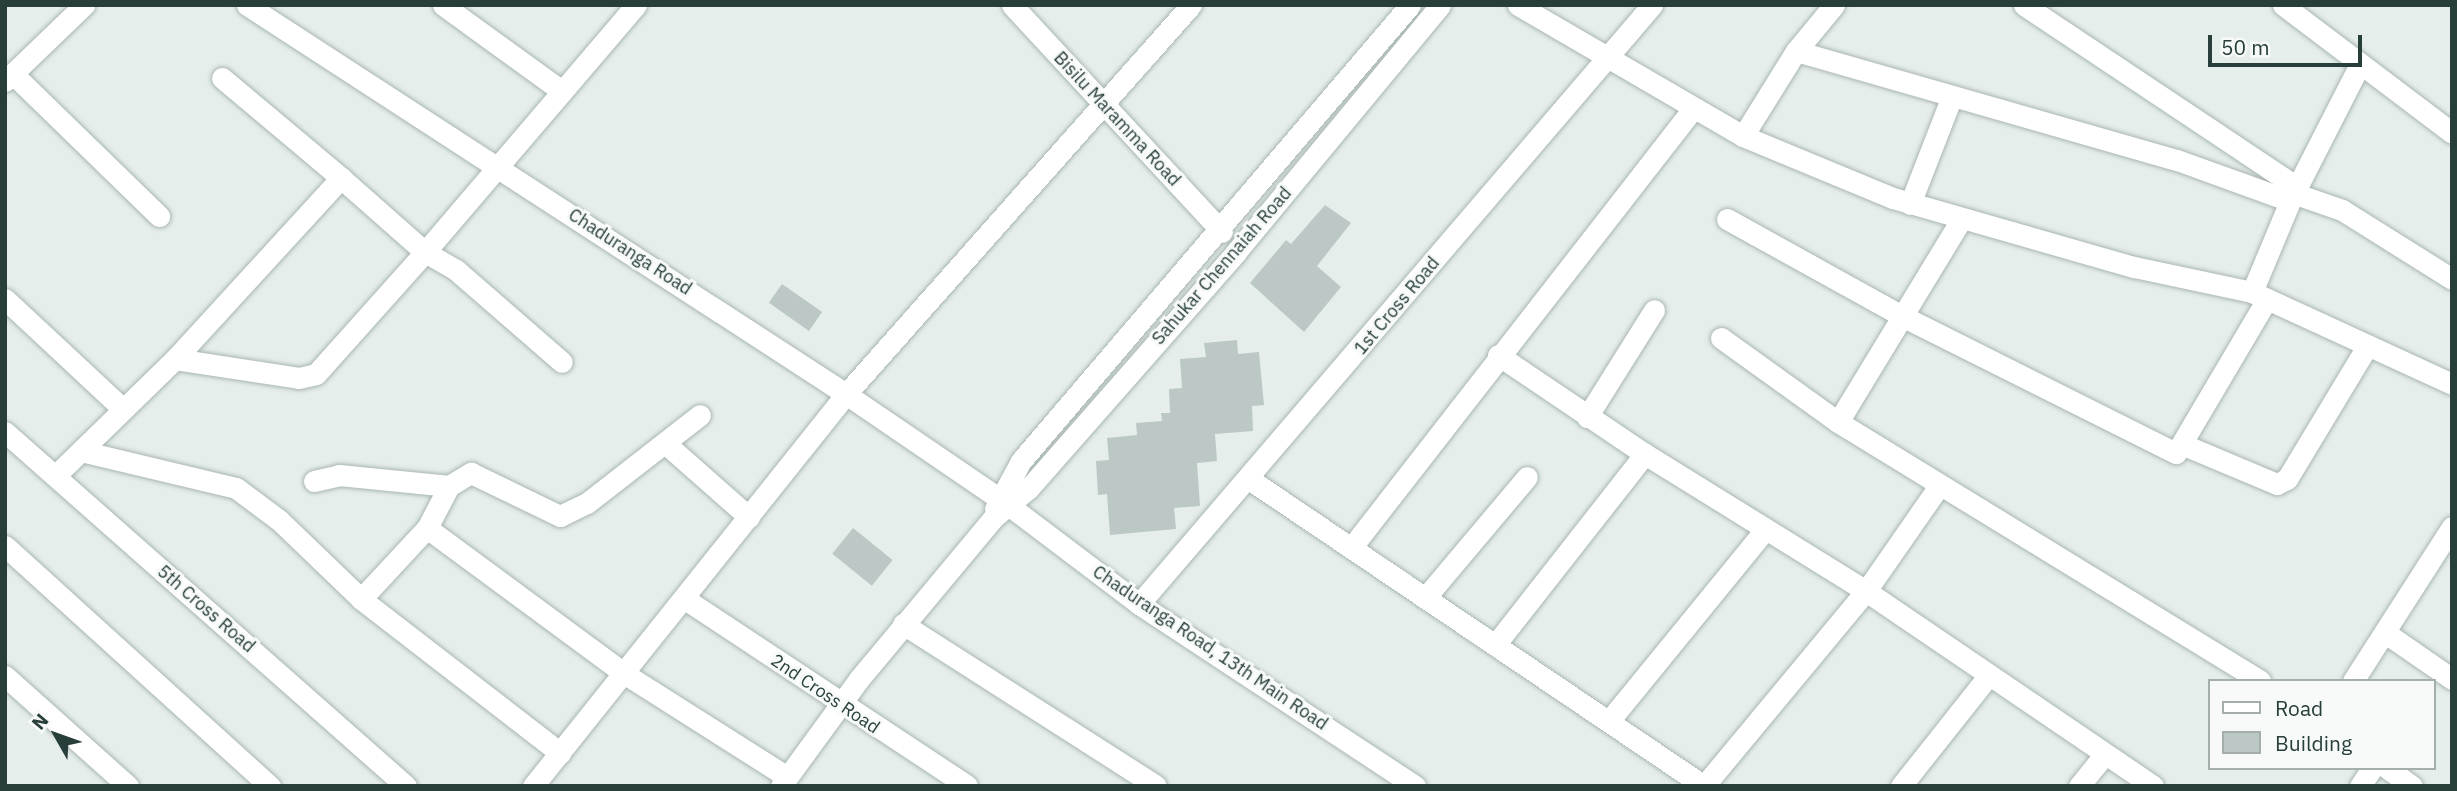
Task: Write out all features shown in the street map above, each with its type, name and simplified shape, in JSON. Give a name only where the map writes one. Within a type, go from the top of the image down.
[{"type":"street","points":[[84,5],[9,77],[159,216]]},
{"type":"street","name":"Chaduranga Road","points":[[247,5],[846,394],[999,507]]},
{"type":"street","points":[[175,359],[299,378],[316,374],[425,252],[636,5]]},
{"type":"street","name":"Bisilu Maramma Road","points":[[1012,5],[1222,232]]},
{"type":"street","points":[[533,786],[846,394],[1191,5]]},
{"type":"street","name":"Sahukar Chennaiah Road","points":[[999,507],[1021,461],[1222,232],[1410,5]]},
{"type":"street","name":"Sahukar Chennaiah Road","points":[[784,781],[839,705],[999,507],[1236,252],[1440,5]]},
{"type":"street","points":[[1518,5],[1609,57],[1692,110],[1743,136],[1910,204],[1960,220],[2259,297],[2366,348],[2452,384]]},
{"type":"street","name":"1st Cross Road","points":[[1139,604],[1249,479],[1652,5]]},
{"type":"street","points":[[1743,136],[1796,51],[1834,5]]},
{"type":"street","points":[[2024,5],[2293,194]]},
{"type":"street","points":[[2283,5],[2452,133]]},
{"type":"street","points":[[447,6],[562,91]]},
{"type":"street","points":[[1796,51],[2342,210],[2452,279]]},
{"type":"street","points":[[1727,219],[1904,317],[2176,453],[2184,445],[2259,297],[2293,194],[2360,64]]},
{"type":"street","points":[[222,78],[425,252],[456,270],[562,362]]},
{"type":"street","points":[[1910,204],[1952,96]]},
{"type":"street","points":[[1351,548],[1498,355],[1692,110]]},
{"type":"street","points":[[55,476],[175,359],[341,178]]},
{"type":"street","points":[[1838,422],[1904,317],[1960,220]]},
{"type":"street","points":[[1587,417],[1654,310]]},
{"type":"street","points":[[10,312],[123,409]]},
{"type":"street","points":[[1721,338],[1838,422],[2257,679]]},
{"type":"street","points":[[2184,445],[2277,484],[2287,479],[2366,348]]},
{"type":"street","points":[[1498,355],[1587,417],[1866,591],[2153,786]]},
{"type":"street","points":[[361,599],[427,528],[449,486],[471,473],[560,516],[587,503],[700,415]]},
{"type":"street","name":"5th Cross Road","points":[[5,432],[407,786]]},
{"type":"street","points":[[665,443],[749,517]]},
{"type":"street","points":[[81,451],[236,488],[278,520],[361,599],[561,753]]},
{"type":"street","points":[[1495,645],[1645,454]]},
{"type":"street","points":[[314,481],[339,475],[449,486]]},
{"type":"street","points":[[1425,598],[1527,477]]},
{"type":"street","points":[[1249,479],[1704,786],[1866,591],[1939,486]]},
{"type":"street","name":"Chaduranga Road, 13th Main Road","points":[[999,507],[1139,604],[1415,786]]},
{"type":"street","points":[[427,528],[625,674],[784,781]]},
{"type":"street","points":[[2354,679],[2387,634],[2452,528]]},
{"type":"street","points":[[1609,721],[1765,530]]},
{"type":"street","points":[[5,546],[270,786]]},
{"type":"street","name":"2nd Cross Road","points":[[685,599],[839,705],[967,786]]},
{"type":"street","points":[[903,624],[1156,786]]},
{"type":"street","points":[[2387,634],[2452,679]]},
{"type":"street","points":[[1902,786],[1989,675]]},
{"type":"street","points":[[5,676],[128,786]]},
{"type":"street","points":[[2079,786],[2105,754]]},
{"type":"street","points":[[2360,786],[2371,770]]},
{"type":"street","points":[[2390,770],[2412,786]]},
{"type":"building","points":[[1325,205],[1351,223],[1317,266],[1341,287],[1304,332],[1250,283],[1286,240],[1291,244]]},
{"type":"building","points":[[782,284],[822,312],[809,331],[769,303]]},
{"type":"building","points":[[1237,340],[1238,354],[1259,352],[1264,405],[1252,406],[1253,431],[1215,434],[1217,461],[1197,463],[1200,506],[1174,508],[1176,529],[1110,535],[1107,494],[1098,495],[1096,461],[1109,460],[1107,438],[1137,435],[1136,423],[1162,421],[1161,413],[1170,413],[1169,389],[1182,388],[1180,359],[1206,357],[1204,343]]},
{"type":"building","points":[[853,528],[893,560],[872,586],[832,554]]}]
